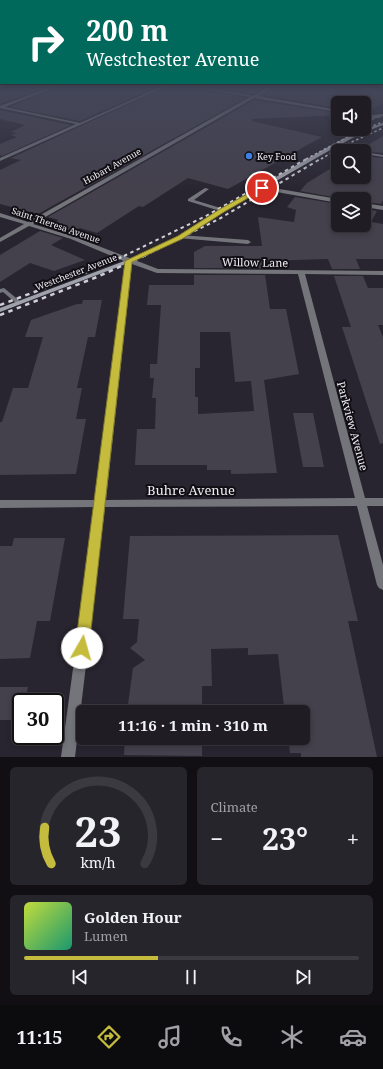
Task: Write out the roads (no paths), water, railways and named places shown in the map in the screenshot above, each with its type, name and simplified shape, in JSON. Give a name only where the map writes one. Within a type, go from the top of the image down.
[{"type":"main road","name":"Westchester Avenue","points":[[371,126],[383,124]]},
{"type":"main road","name":"Westchester Avenue","points":[[0,310],[129,261],[180,237],[222,210],[349,136]]},
{"type":"street","points":[[63,120],[80,124]]},
{"type":"street","points":[[0,160],[88,120]]},
{"type":"street","name":"Hobart Avenue","points":[[0,240],[211,120]]},
{"type":"street","points":[[371,154],[383,156]]},
{"type":"street","points":[[262,188],[331,200]]},
{"type":"street","points":[[371,206],[383,208]]},
{"type":"street","name":"Saint Theresa Avenue","points":[[0,215],[73,238],[129,261]]},
{"type":"street","points":[[68,757],[129,261]]},
{"type":"street","name":"Willow Lane","points":[[129,261],[157,271],[383,274]]},
{"type":"street","name":"Parkview Avenue","points":[[301,273],[383,585]]},
{"type":"street","name":"Buhre Avenue","points":[[0,504],[383,502]]},
{"type":"lane","points":[[207,189],[190,200],[222,210]]},
{"type":"lane","points":[[180,237],[248,242]]},
{"type":"lane","points":[[1,290],[19,303]]},
{"type":"railway","points":[[371,126],[383,122]]},
{"type":"railway","points":[[321,159],[345,145],[383,128]]},
{"type":"railway","points":[[306,159],[350,136]]},
{"type":"railway","points":[[124,256],[206,216],[308,158]]},
{"type":"railway","points":[[144,256],[219,219],[322,158]]},
{"type":"railway","points":[[0,305],[87,272],[126,255]]},
{"type":"railway","points":[[0,315],[97,277],[146,255]]},
{"type":"place","name":"Key Food","points":[[249,156]]}]
